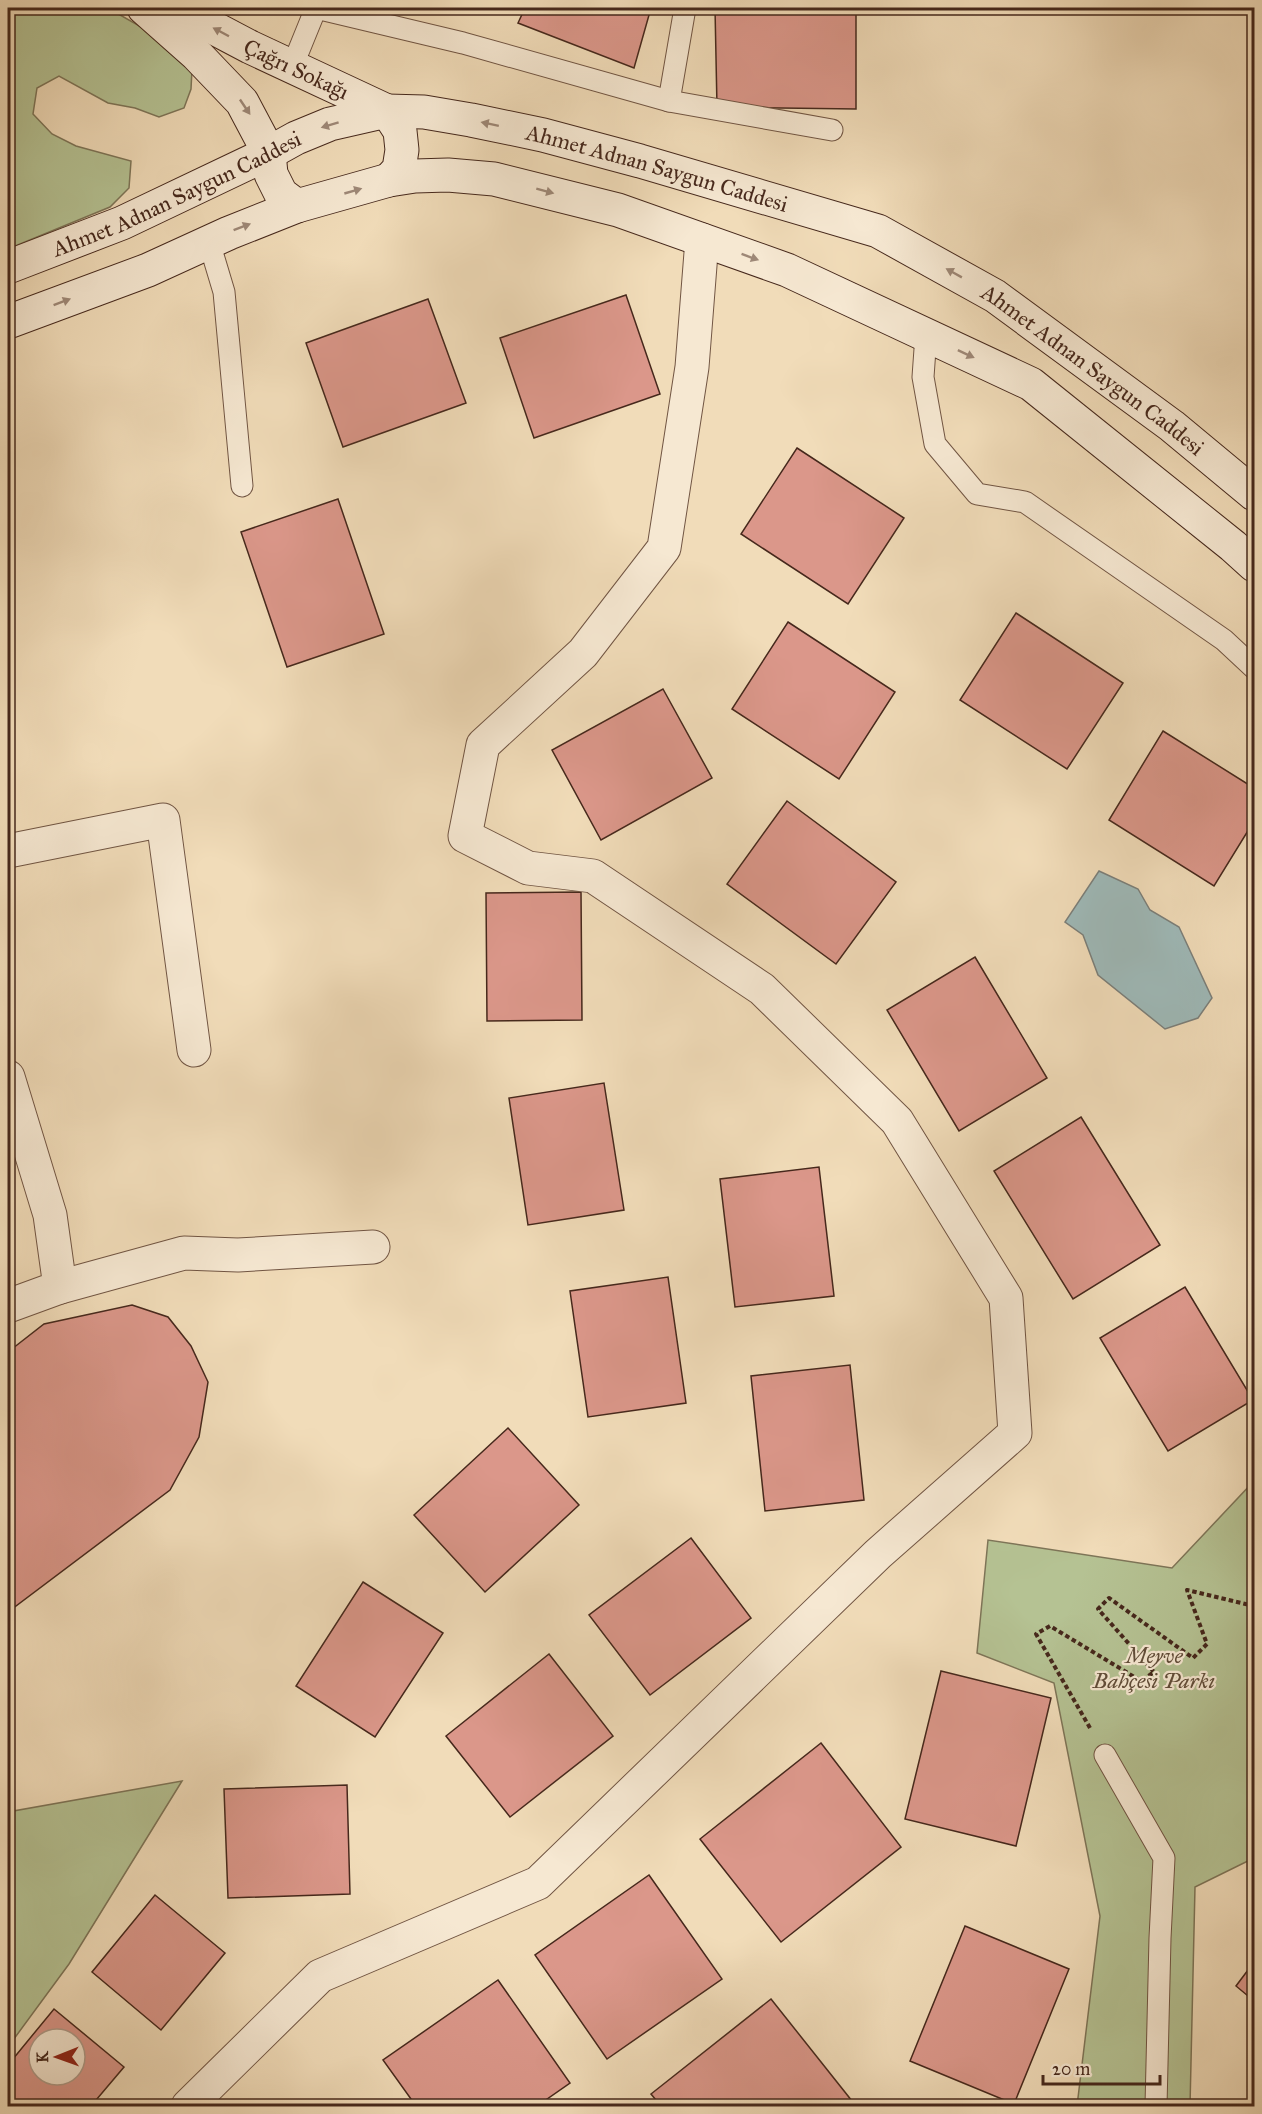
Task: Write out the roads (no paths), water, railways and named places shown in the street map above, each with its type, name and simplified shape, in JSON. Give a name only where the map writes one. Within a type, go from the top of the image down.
[{"type":"street","name":"Çağrı Sokağı","points":[[144,8],[226,83],[247,110],[269,153],[271,174],[281,194],[297,206]]},
{"type":"street","name":"Çağrı Sokağı","points":[[176,8],[250,47],[387,111]]},
{"type":"street","name":"Ahmet Adnan Saygun Caddesi","points":[[8,267],[122,223],[296,138],[330,124],[387,111],[424,112],[543,135],[878,231],[995,296],[1172,426],[1254,494]]},
{"type":"street","points":[[387,111],[400,131],[402,150],[399,169],[389,180]]},
{"type":"street","points":[[8,322],[148,270],[208,242],[297,206],[389,180],[415,176],[448,174],[494,179],[618,210],[787,270],[1031,384],[1254,565]]},
{"type":"street","points":[[188,2106],[320,1976],[538,1883],[878,1554],[1015,1433],[1006,1298],[897,1121],[762,989],[593,876],[528,868],[465,836],[483,745],[583,653],[664,548],[692,367],[702,240]]},
{"type":"street","points":[[8,851],[163,820],[194,1050]]},
{"type":"street","points":[[8,1077],[50,1215],[60,1287]]},
{"type":"street","points":[[8,1306],[60,1287],[184,1253],[238,1256],[373,1247]]},
{"type":"lane","points":[[292,67],[316,8],[463,43],[669,101],[832,130]]},
{"type":"lane","points":[[669,101],[686,8]]},
{"type":"lane","points":[[208,242],[224,292],[242,486]]},
{"type":"lane","points":[[926,335],[922,377],[935,444],[977,494],[1025,502],[1224,640],[1254,668]]},
{"type":"lane","points":[[1105,1755],[1164,1858],[1156,2106]]},
{"type":"water","points":[[1099,871],[1138,889],[1150,910],[1179,927],[1212,998],[1198,1018],[1165,1029],[1098,975],[1083,935],[1065,922]]},
{"type":"park label","name":"Meyve Bahçesi Parkı","points":[[1154,1668]]}]
